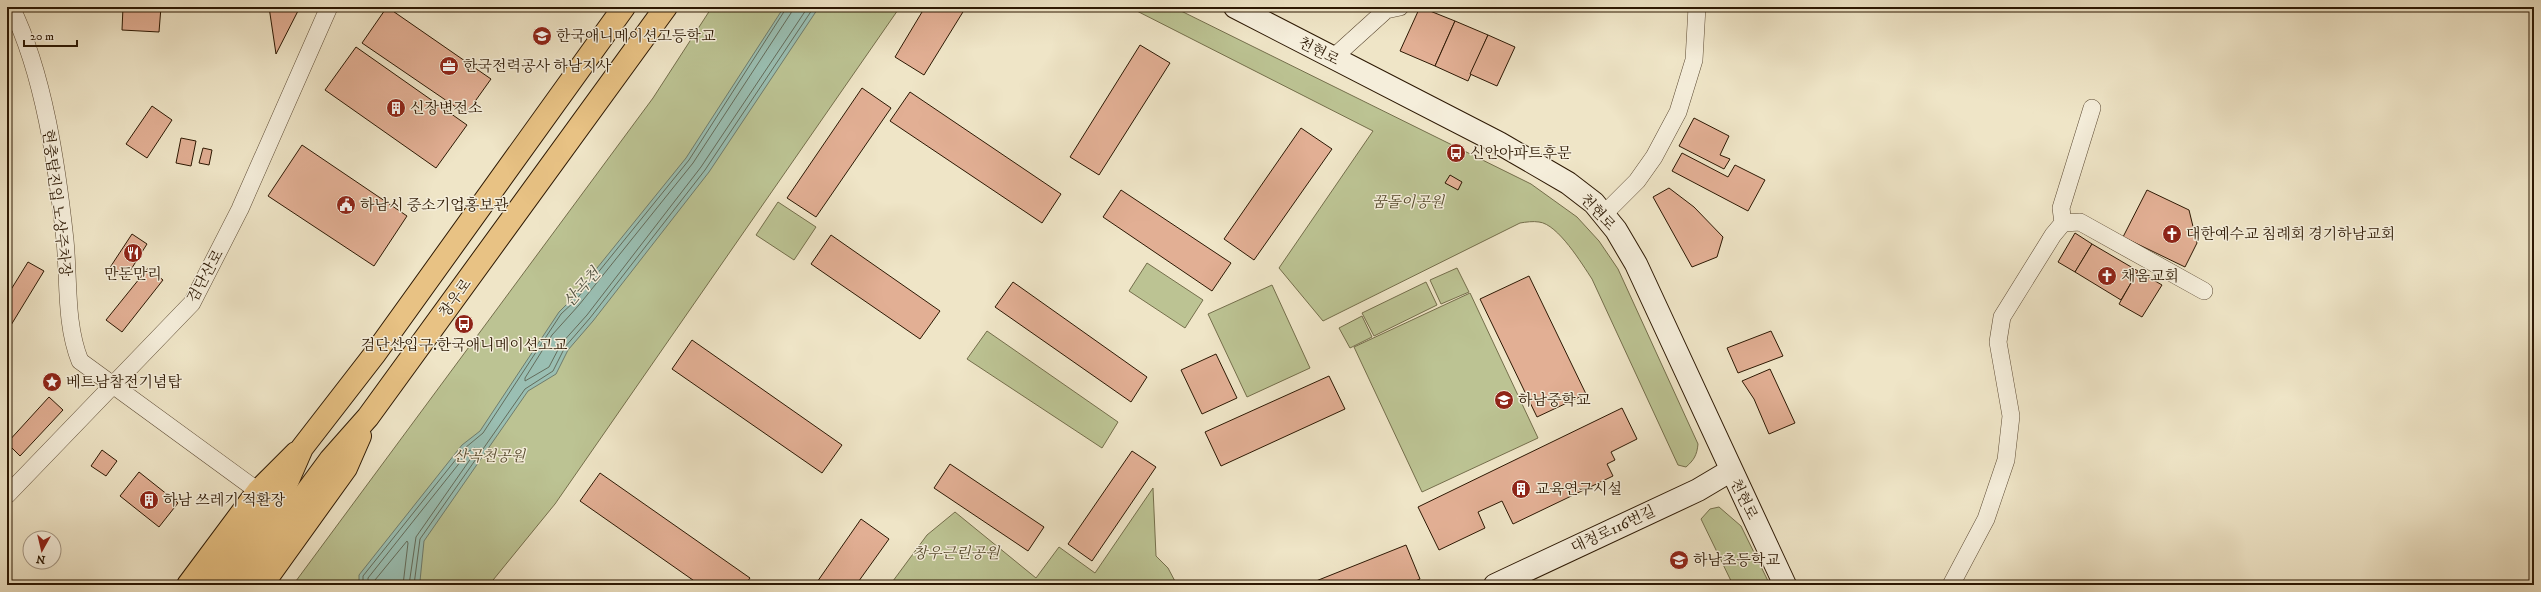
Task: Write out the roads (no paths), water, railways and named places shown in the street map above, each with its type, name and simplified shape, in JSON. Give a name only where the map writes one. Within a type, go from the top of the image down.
[{"type":"main road","points":[[188,585],[258,490],[302,448],[374,355],[624,7]]},
{"type":"main road","name":"창우로","points":[[238,585],[330,460],[368,417],[666,7]]},
{"type":"main road","name":"천현로","points":[[1235,7],[1542,167],[1594,202],[1616,230],[1636,264],[1730,471],[1785,585]]},
{"type":"main road","points":[[262,585],[346,468],[368,417]]},
{"type":"main road","points":[[213,585],[285,486],[302,448]]},
{"type":"main road","name":"대청로116번길","points":[[1495,585],[1698,490],[1730,471]]},
{"type":"street","name":"현충탑진입 노상주차장","points":[[10,7],[23,32],[47,120],[60,202],[74,348],[80,361],[258,490]]},
{"type":"street","name":"검단산로","points":[[7,495],[192,303],[240,209],[329,7]]},
{"type":"street","points":[[1333,58],[1386,10],[1400,7]]},
{"type":"street","points":[[1604,214],[1637,181],[1654,157],[1678,112],[1694,60],[1697,7]]},
{"type":"street","points":[[2063,223],[2061,208],[2092,108]]},
{"type":"street","points":[[1951,585],[1986,519],[2006,460],[2011,416],[1998,342],[2002,317],[2053,235],[2063,223],[2080,222],[2204,292]]},
{"type":"water","points":[[784,7],[819,7],[709,172],[593,321],[568,350],[556,374],[528,391],[424,541],[420,581],[417,585],[359,585],[359,575],[462,445],[480,431],[559,312],[572,299],[686,158]]},
{"type":"place","name":"한국애니메이션고등학교","points":[[542,36]]},
{"type":"place","name":"한국전력공사 하남지사","points":[[449,66]]},
{"type":"place","name":"신장변전소","points":[[396,108]]},
{"type":"place","name":"신안아파트후문","points":[[1456,153]]},
{"type":"place","name":"하남시 중소기업홍보관","points":[[346,205]]},
{"type":"place","name":"대한예수교 침례회 경기하남교회","points":[[2172,234]]},
{"type":"place","name":"만돈만리","points":[[133,253]]},
{"type":"place","name":"채움교회","points":[[2107,276]]},
{"type":"place","name":"검단산입구.한국애니메이션고교","points":[[464,324]]},
{"type":"place","name":"베트남참전기념탑","points":[[52,382]]},
{"type":"place","name":"하남중학교","points":[[1504,400]]},
{"type":"place","name":"교육연구시설","points":[[1521,489]]},
{"type":"place","name":"하남 쓰레기 적환장","points":[[149,500]]},
{"type":"place","name":"하남초등학교","points":[[1679,560]]},
{"type":"park label","name":"꿈돌이공원","points":[[1408,202]]},
{"type":"park label","name":"산곡천공원","points":[[489,456]]},
{"type":"park label","name":"창우근린공원","points":[[956,553]]},
{"type":"water label","name":"산곡천","points":[[581,287]]}]
